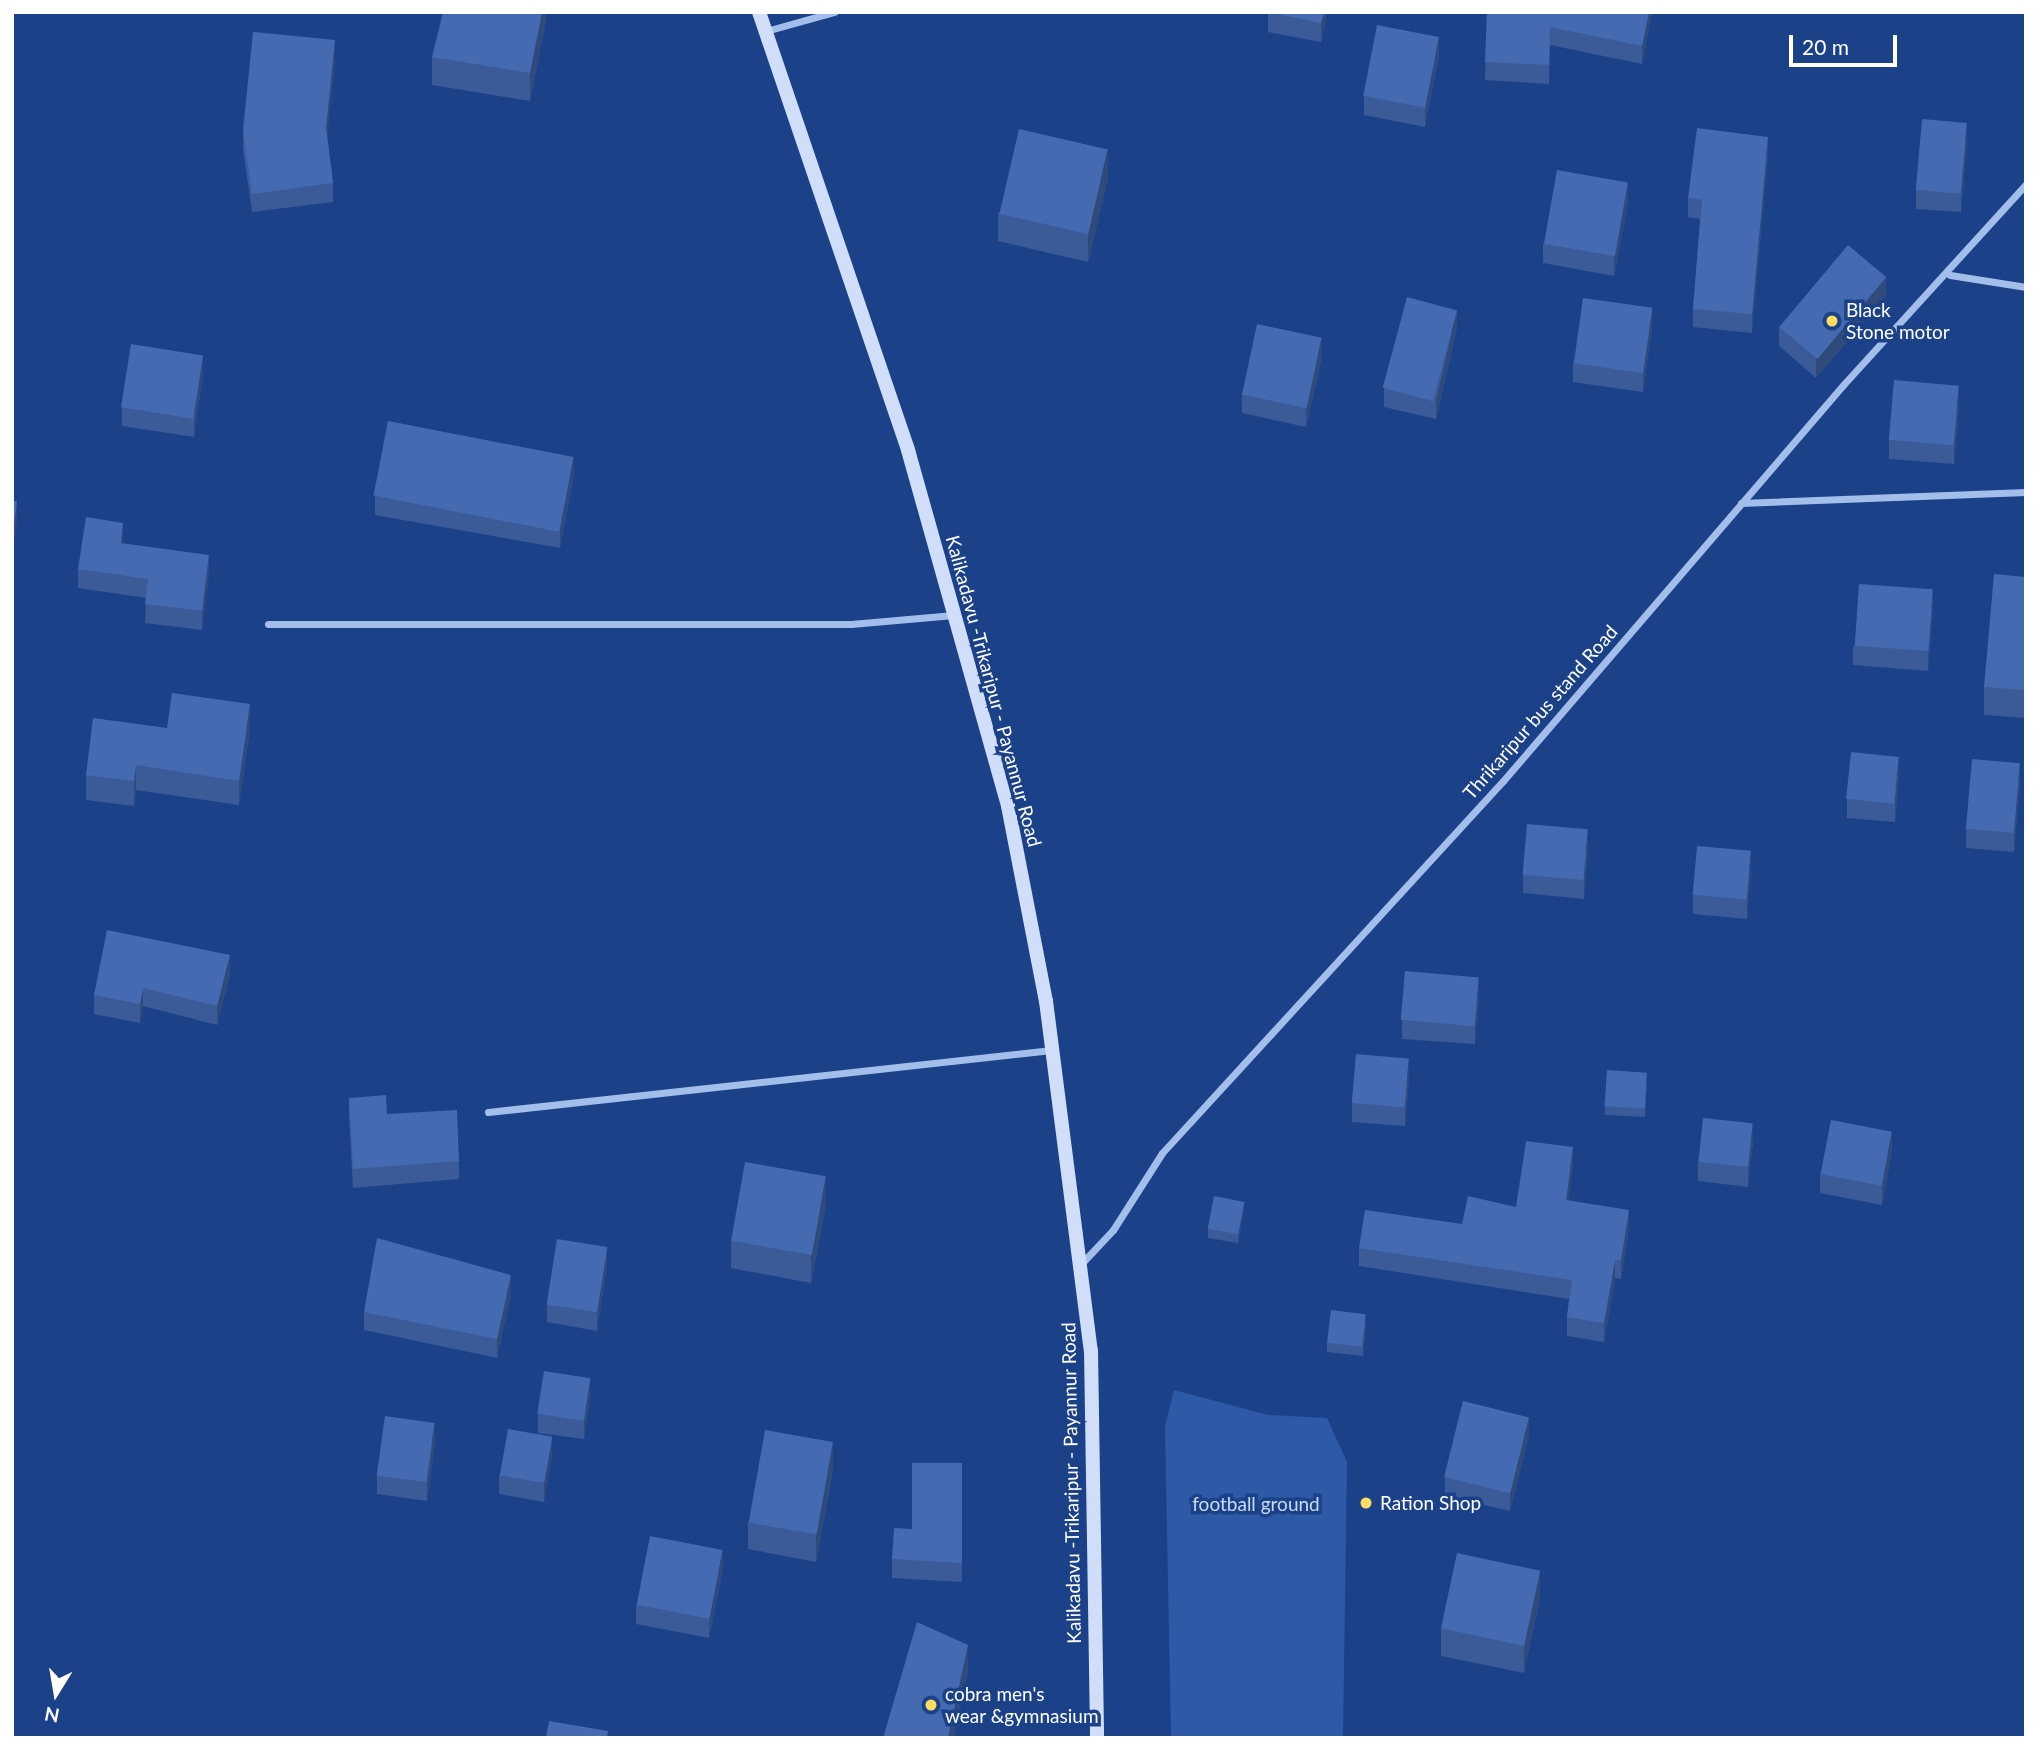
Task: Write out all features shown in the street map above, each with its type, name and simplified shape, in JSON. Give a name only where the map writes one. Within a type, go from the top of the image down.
[{"type":"main road","name":"Kalikadavu -Trikaripur - Payannur Road","points":[[759,12],[908,450],[1008,806],[1053,1050],[1091,1350],[1097,1738]]},
{"type":"street","points":[[766,32],[835,12]]},
{"type":"street","name":"Thrikaripur bus stand Road","points":[[1082,1263],[1114,1230],[1162,1153],[1503,781],[1741,503],[1950,275],[2026,184]]},
{"type":"street","points":[[1950,275],[2026,287]]},
{"type":"street","points":[[1741,503],[2026,492]]},
{"type":"street","points":[[268,624],[851,624],[954,615]]},
{"type":"street","points":[[488,1112],[1053,1050]]},
{"type":"green space","name":"football ground","points":[[1174,1390],[1268,1415],[1327,1418],[1347,1462],[1343,1738],[1171,1738],[1165,1426]]},
{"type":"building","points":[[443,12],[542,12],[530,73],[432,57]]},
{"type":"building","points":[[1268,12],[1324,12],[1321,23]]},
{"type":"building","points":[[1487,12],[1649,12],[1642,46],[1550,27],[1549,65],[1485,62]]},
{"type":"building","points":[[1377,25],[1439,37],[1425,108],[1363,96]]},
{"type":"building","points":[[253,32],[335,40],[326,127],[333,183],[252,194],[243,130]]},
{"type":"building","points":[[1922,119],[1967,123],[1961,194],[1916,190]]},
{"type":"building","points":[[1697,128],[1768,137],[1752,314],[1693,309],[1702,200],[1688,198]]},
{"type":"building","points":[[1019,129],[1108,149],[1088,234],[999,214]]},
{"type":"building","points":[[1557,170],[1628,183],[1615,256],[1544,244]]},
{"type":"building","name":"Black Stone motor","points":[[1848,245],[1886,277],[1818,359],[1779,327]]},
{"type":"building","points":[[1407,297],[1457,310],[1433,401],[1383,388]]},
{"type":"building","points":[[1583,298],[1652,308],[1643,373],[1574,363]]},
{"type":"building","points":[[1257,324],[1322,338],[1307,408],[1242,394]]},
{"type":"building","points":[[131,344],[203,355],[193,419],[121,407]]},
{"type":"building","points":[[1894,380],[1959,386],[1954,445],[1889,440]]},
{"type":"building","points":[[388,421],[574,457],[559,532],[373,496]]},
{"type":"building","points":[[12,501],[17,501],[12,542]]},
{"type":"building","points":[[86,517],[123,523],[121,543],[209,555],[202,611],[145,604],[148,579],[78,569]]},
{"type":"building","points":[[1994,574],[2026,577],[2026,690],[1984,687]]},
{"type":"building","points":[[1859,584],[1933,589],[1928,651],[1855,646]]},
{"type":"building","points":[[172,693],[250,704],[239,781],[136,765],[134,781],[86,775],[93,718],[167,728]]},
{"type":"building","points":[[1851,752],[1899,757],[1894,804],[1846,799]]},
{"type":"building","points":[[1972,759],[2020,763],[2014,833],[1966,829]]},
{"type":"building","points":[[1527,824],[1588,829],[1583,880],[1523,875]]},
{"type":"building","points":[[1697,846],[1751,851],[1747,900],[1693,895]]},
{"type":"building","points":[[107,930],[230,955],[217,1006],[143,988],[140,1004],[94,995]]},
{"type":"building","points":[[1405,971],[1479,977],[1474,1026],[1401,1020]]},
{"type":"building","points":[[1356,1054],[1409,1059],[1405,1107],[1352,1103]]},
{"type":"building","points":[[1607,1070],[1647,1073],[1644,1109],[1604,1106]]},
{"type":"building","points":[[386,1095],[387,1114],[457,1110],[459,1161],[353,1169],[349,1098]]},
{"type":"building","points":[[1703,1118],[1753,1123],[1748,1167],[1698,1162]]},
{"type":"building","points":[[1831,1120],[1892,1132],[1881,1186],[1821,1174]]},
{"type":"building","points":[[1526,1141],[1573,1147],[1566,1200],[1629,1210],[1621,1260],[1615,1260],[1604,1323],[1567,1317],[1572,1280],[1359,1248],[1365,1210],[1462,1224],[1468,1196],[1516,1207]]},
{"type":"building","points":[[745,1162],[826,1176],[812,1255],[731,1241]]},
{"type":"building","points":[[1214,1196],[1244,1202],[1238,1234],[1208,1228]]},
{"type":"building","points":[[377,1238],[511,1275],[497,1339],[364,1312]]},
{"type":"building","points":[[557,1239],[607,1247],[597,1312],[547,1304]]},
{"type":"building","points":[[1331,1310],[1366,1314],[1362,1347],[1327,1343]]},
{"type":"building","points":[[544,1371],[590,1378],[584,1421],[537,1413]]},
{"type":"building","points":[[1463,1401],[1529,1417],[1510,1493],[1444,1477]]},
{"type":"building","points":[[385,1416],[435,1423],[426,1482],[377,1475]]},
{"type":"building","points":[[508,1429],[552,1437],[544,1483],[500,1475]]},
{"type":"building","points":[[765,1430],[833,1442],[817,1535],[749,1523]]},
{"type":"building","points":[[912,1463],[962,1463],[962,1563],[892,1559],[894,1528],[912,1529]]},
{"type":"building","points":[[650,1536],[723,1550],[709,1619],[637,1605]]},
{"type":"building","points":[[1457,1553],[1540,1571],[1524,1646],[1441,1628]]},
{"type":"building","name":"cobra men's wear &gymnasium","points":[[917,1622],[968,1645],[948,1738],[883,1738]]},
{"type":"building","points":[[549,1721],[608,1731],[607,1738],[546,1738]]},
{"type":"place","name":"Black Stone motor","points":[[1832,321]]},
{"type":"place","name":"Ration Shop","points":[[1366,1503]]},
{"type":"place","name":"cobra men's wear &gymnasium","points":[[931,1705]]}]
